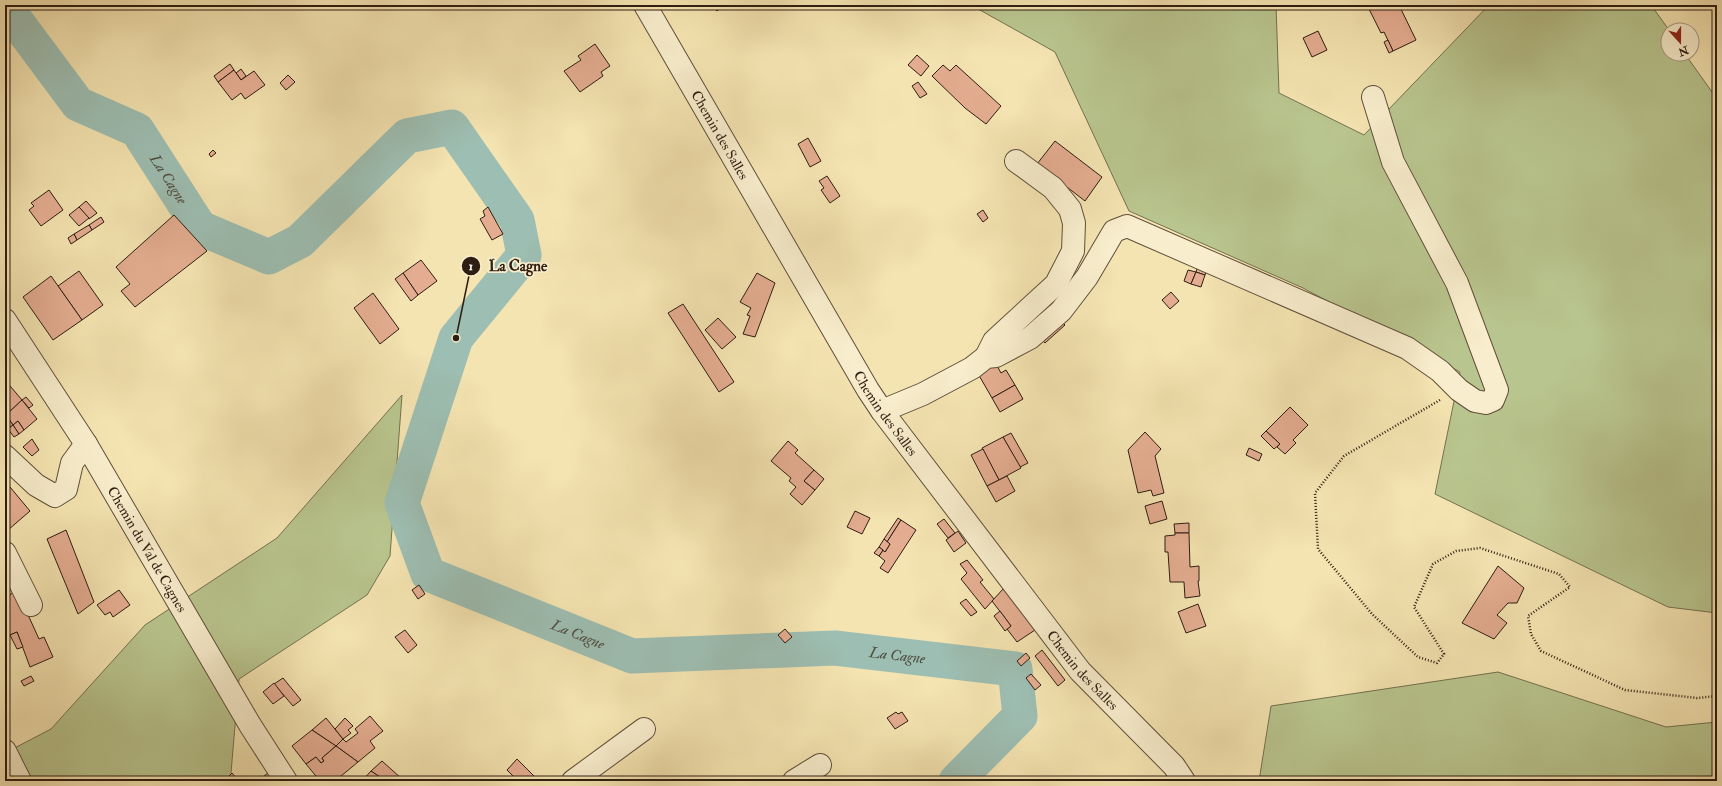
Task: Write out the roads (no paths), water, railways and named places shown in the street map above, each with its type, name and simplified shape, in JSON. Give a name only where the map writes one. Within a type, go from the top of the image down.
[{"type":"street","name":"Chemin des Salles","points":[[645,5],[868,390],[882,411],[1080,671],[1174,766],[1184,781]]},
{"type":"street","points":[[986,357],[996,356],[1030,338],[1061,311],[1088,277],[1114,232],[1127,226],[1407,348],[1440,371],[1459,390],[1475,401],[1486,403],[1493,400],[1497,390],[1458,283],[1393,162],[1373,97]]},
{"type":"street","points":[[882,411],[924,394],[972,368],[986,357],[994,341],[1056,284],[1072,251],[1074,223],[1070,209],[1053,188],[1016,160]]},
{"type":"street","name":"Chemin du Val de Cagnes","points":[[5,320],[86,444],[246,718],[286,781]]},
{"type":"street","points":[[5,456],[36,485],[55,496],[66,489],[72,463],[86,444]]},
{"type":"street","points":[[5,553],[31,605]]},
{"type":"street","points":[[573,781],[644,729]]},
{"type":"street","points":[[5,750],[20,781]]},
{"type":"street","points":[[794,781],[820,765]]},
{"type":"waterway","name":"La Cagne","points":[[5,6],[78,104],[137,130],[200,228],[269,257],[300,241],[407,136],[452,127],[517,220],[524,255],[456,338],[402,503],[428,574],[632,656],[835,648],[1015,669],[1020,716],[956,781]]},
{"type":"place","name":"La Cagne","points":[[456,338]]}]
